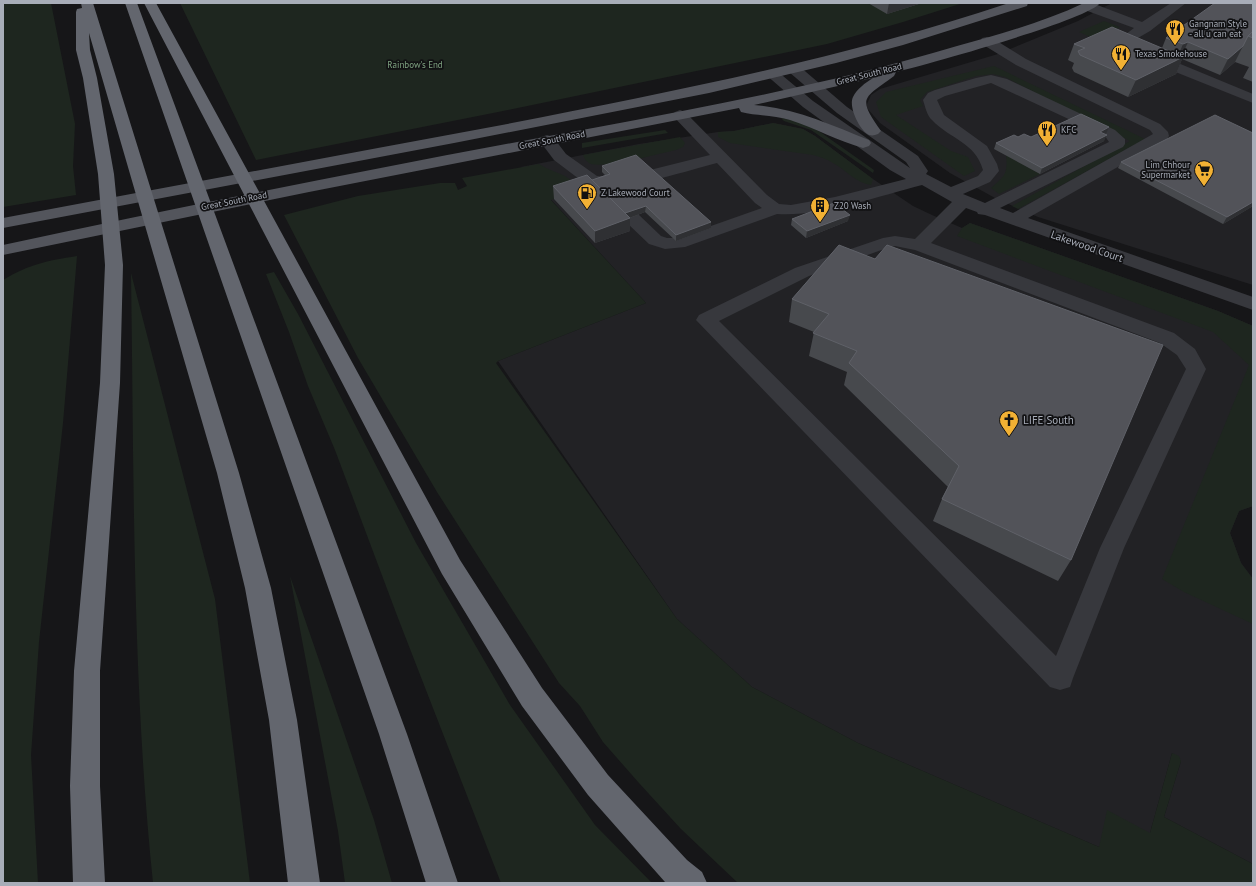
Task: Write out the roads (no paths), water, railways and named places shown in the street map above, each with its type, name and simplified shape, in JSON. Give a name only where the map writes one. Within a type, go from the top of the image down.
[{"type":"highway","points":[[82,3],[83,50],[90,78],[106,174],[114,265],[110,383],[87,671],[85,786],[89,883]]},
{"type":"highway","points":[[88,3],[228,473],[258,588],[283,720],[304,883]]},
{"type":"highway","points":[[132,3],[390,727],[442,883]]},
{"type":"highway","points":[[150,3],[450,567],[487,628],[532,697],[598,785],[676,870],[691,883]]},
{"type":"main road","name":"Great South Road","points":[[3,223],[621,107],[840,59],[975,20],[1022,3]]},
{"type":"main road","name":"Great South Road","points":[[3,250],[353,178],[794,92],[897,68],[1036,26],[1090,5]]},
{"type":"main road","points":[[716,108],[771,110],[868,137],[864,121],[857,109],[858,101],[865,91],[897,68]]},
{"type":"street","points":[[1180,3],[1124,41],[1125,45],[1128,48],[1253,100]]},
{"type":"street","points":[[1090,5],[1145,28]]},
{"type":"street","points":[[987,41],[1021,62],[1155,127],[1160,132],[1161,136],[1013,220]]},
{"type":"street","name":"Lakewood Court","points":[[794,69],[842,110],[896,167],[908,174],[924,179],[956,198],[984,210],[1253,304]]},
{"type":"street","name":"Lakewood Court","points":[[772,74],[794,92],[868,137]]},
{"type":"street","points":[[919,245],[956,198],[984,179],[991,171],[989,164],[981,150],[937,117],[930,100],[933,96],[991,79],[1002,82],[1110,133],[1118,139],[1117,144],[984,210]]},
{"type":"street","points":[[680,115],[762,199],[775,209]]},
{"type":"street","points":[[547,140],[560,157],[593,181],[655,240],[665,244],[679,243],[775,209],[791,210],[836,202],[924,179]]},
{"type":"street","points":[[593,181],[622,182],[721,157]]},
{"type":"street","points":[[895,241],[919,245],[1167,338],[1184,348],[1196,369],[1112,548],[1060,678],[706,320],[802,272],[876,246],[895,241]]},
{"type":"place","name":"Gangnam Style - all u can eat","points":[[1175,46]]},
{"type":"place","name":"Texas Smokehouse","points":[[1121,71]]},
{"type":"place","name":"KFC","points":[[1047,147]]},
{"type":"place","name":"Lim Chhour Supermarket","points":[[1204,187]]},
{"type":"place","name":"Z Lakewood Court","points":[[587,210]]},
{"type":"place","name":"Z20 Wash","points":[[820,223]]},
{"type":"place","name":"LIFE South","points":[[1009,437]]},
{"type":"park label","name":"Rainbow's End","points":[[415,65]]}]
